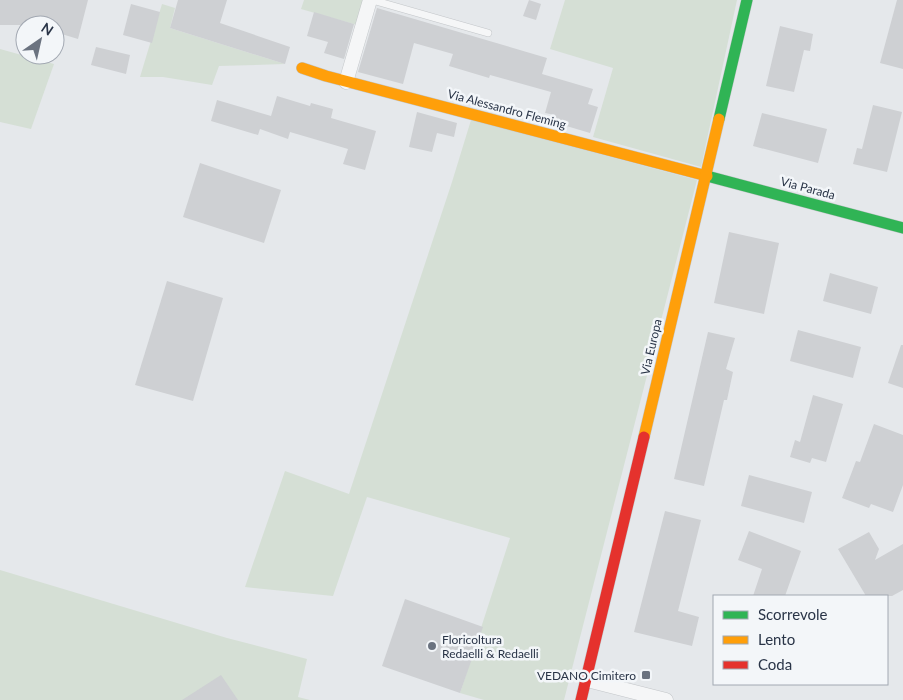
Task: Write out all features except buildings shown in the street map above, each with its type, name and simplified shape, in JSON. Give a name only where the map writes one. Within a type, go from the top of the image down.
[{"type":"street","points":[[346,82],[371,0]]},
{"type":"street","name":"Via Europa","points":[[581,700],[746,0]]},
{"type":"street","name":"Via Alessandro Fleming","points":[[302,68],[346,82],[706,175]]},
{"type":"street","name":"Via Parada","points":[[706,175],[903,228]]},
{"type":"street","points":[[587,680],[666,700]]},
{"type":"lane","points":[[371,0],[488,34]]},
{"type":"shaded area","points":[[304,0],[364,0],[357,25],[301,9]]},
{"type":"shaded area","points":[[565,0],[737,0],[701,167],[593,137],[613,68],[550,49]]},
{"type":"shaded area","points":[[162,4],[175,8],[170,28],[285,64],[219,66],[212,85],[163,77],[140,77]]},
{"type":"shaded area","points":[[0,49],[15,53],[15,65],[54,65],[31,129],[0,122]]},
{"type":"shaded area","points":[[471,120],[697,180],[564,700],[484,700],[460,693],[510,538],[367,497],[333,596],[245,587],[285,471],[349,494]]},
{"type":"shaded area","points":[[0,570],[227,638],[307,659],[298,697],[310,700],[0,700]]},
{"type":"traffic: fast","points":[[719,119],[747,0]]},
{"type":"traffic: fast","points":[[707,176],[903,228]]},
{"type":"traffic: slow","points":[[302,68],[326,76],[707,176]]},
{"type":"traffic: slow","points":[[644,437],[719,119]]},
{"type":"traffic: jam","points":[[581,700],[644,437]]},
{"type":"place","name":"Floricoltura Redaelli & Redaelli","points":[[432,646]]},
{"type":"place","name":"VEDANO Cimitero","points":[[646,675]]}]
